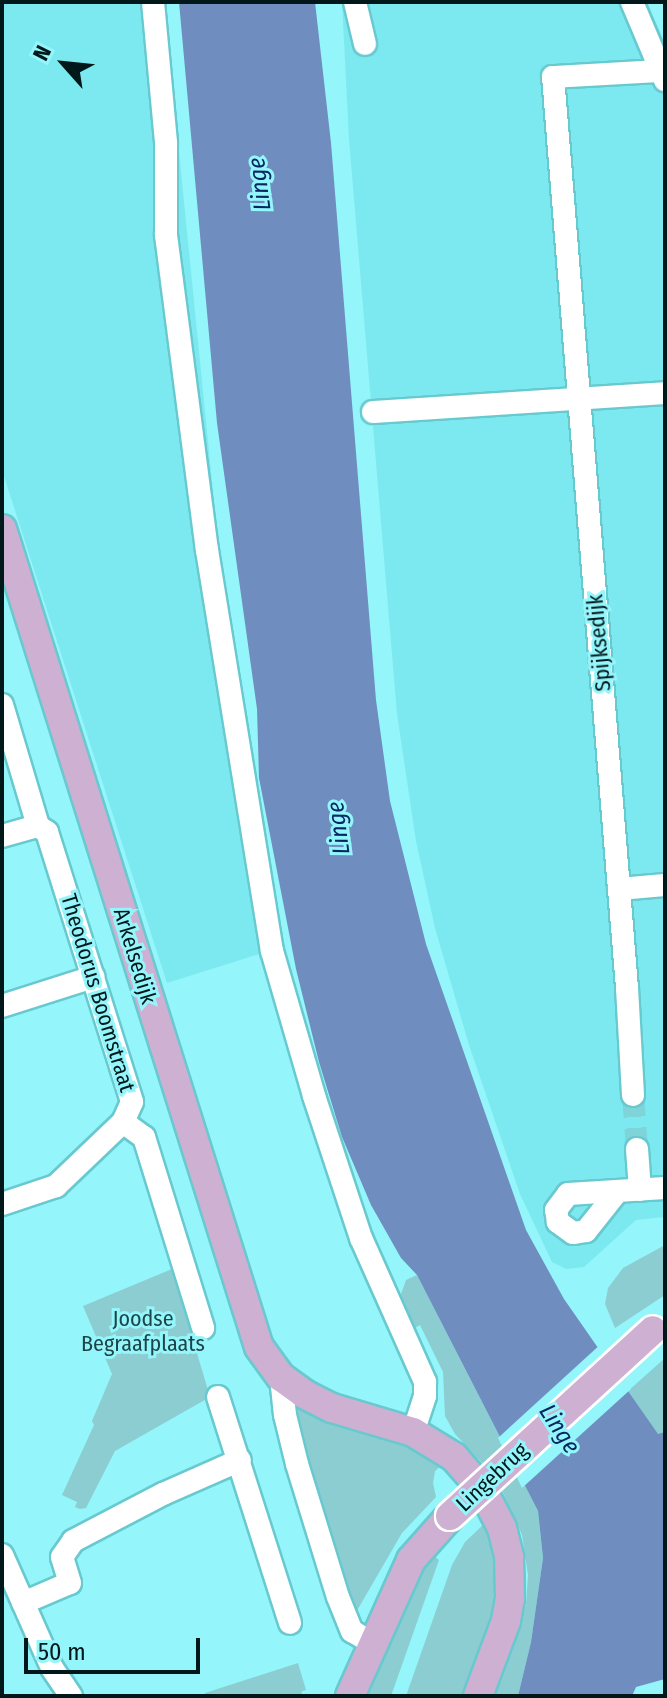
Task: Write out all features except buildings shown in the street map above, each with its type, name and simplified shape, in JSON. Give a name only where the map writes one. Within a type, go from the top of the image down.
[{"type":"main road","name":"Arkelsedijk","points":[[2,529],[253,1335],[281,1377],[332,1408],[413,1432],[437,1445],[471,1474],[497,1518],[509,1557],[506,1621],[478,1696]]},
{"type":"main road","name":"Lingebrug","points":[[350,1696],[366,1654],[411,1560],[450,1516],[659,1325]]},
{"type":"main road","name":"Lingebrug","points":[[330,1696],[366,1654]]},
{"type":"street","points":[[153,2],[166,143],[166,235],[207,550],[272,951],[314,1096],[361,1238],[409,1339],[425,1382],[425,1396],[413,1432]]},
{"type":"street","points":[[355,2],[365,44]]},
{"type":"street","points":[[632,2],[663,76]]},
{"type":"street","name":"Spijksedijk","points":[[633,1095],[628,1000],[553,77],[663,76]]},
{"type":"street","points":[[373,412],[665,393]]},
{"type":"street","name":"Theodorus Boomstraat","points":[[2,705],[38,826],[50,838],[131,1095],[130,1110],[123,1122],[144,1137],[203,1328]]},
{"type":"street","points":[[2,836],[38,826]]},
{"type":"street","points":[[619,889],[665,885]]},
{"type":"street","points":[[2,1006],[93,977]]},
{"type":"street","points":[[2,1204],[56,1186],[123,1122]]},
{"type":"street","points":[[637,1149],[640,1190]]},
{"type":"street","points":[[617,1192],[665,1188]]},
{"type":"street","name":"Arkelsedijk","points":[[281,1377],[285,1415],[297,1464],[338,1597],[352,1631],[366,1654]]},
{"type":"street","points":[[218,1397],[290,1623]]},
{"type":"street","points":[[23,1603],[70,1583],[62,1557],[73,1541],[163,1494],[240,1460]]},
{"type":"street","points":[[2,1555],[52,1668],[71,1696]]},
{"type":"shaded area","points":[[2,2],[164,2],[232,681],[285,946],[167,983],[2,470]]},
{"type":"shaded area","points":[[342,2],[647,2],[665,43],[665,1217],[636,1220],[584,1267],[566,1269],[552,1262],[520,1194],[469,1045],[435,928],[416,841],[397,714],[349,139]]},
{"type":"green space","points":[[665,1245],[665,1295],[615,1328],[605,1304],[608,1288],[623,1268]]},
{"type":"green space","name":"Joodse Begraafplaats","points":[[172,1269],[210,1397],[115,1451],[86,1508],[80,1509],[75,1507],[77,1502],[62,1495],[94,1425],[92,1421],[112,1374],[83,1306]]},
{"type":"green space","points":[[417,1275],[538,1511],[543,1558],[531,1642],[518,1696],[495,1696],[526,1604],[528,1575],[522,1535],[497,1479],[455,1434],[445,1416],[443,1372],[420,1325],[415,1328],[400,1297],[406,1280]]},
{"type":"green space","points":[[665,1358],[665,1432],[658,1435],[628,1391]]},
{"type":"green space","points":[[300,1406],[398,1440],[441,1466],[435,1471],[433,1483],[436,1497],[402,1533],[355,1614],[330,1549],[294,1409]]},
{"type":"green space","points":[[485,1523],[495,1556],[495,1612],[465,1696],[406,1696],[452,1565],[465,1542]]},
{"type":"green space","points":[[433,1555],[439,1560],[391,1696],[359,1696],[414,1583]]},
{"type":"green space","points":[[298,1663],[306,1690],[302,1691],[301,1696],[206,1696],[205,1693]]},
{"type":"water","name":"Linge","points":[[179,2],[315,2],[331,143],[376,700],[390,801],[426,944],[526,1230],[564,1299],[658,1434],[665,1432],[665,1679],[636,1687],[632,1696],[518,1696],[531,1642],[543,1558],[538,1511],[417,1275],[401,1258],[371,1205],[342,1137],[319,1062],[296,969],[259,778],[257,709],[217,423]]},
{"type":"pier","points":[[602,1343],[631,1389],[522,1488],[498,1438]]},
{"type":"tunnel","points":[[633,1095],[637,1149]]}]
